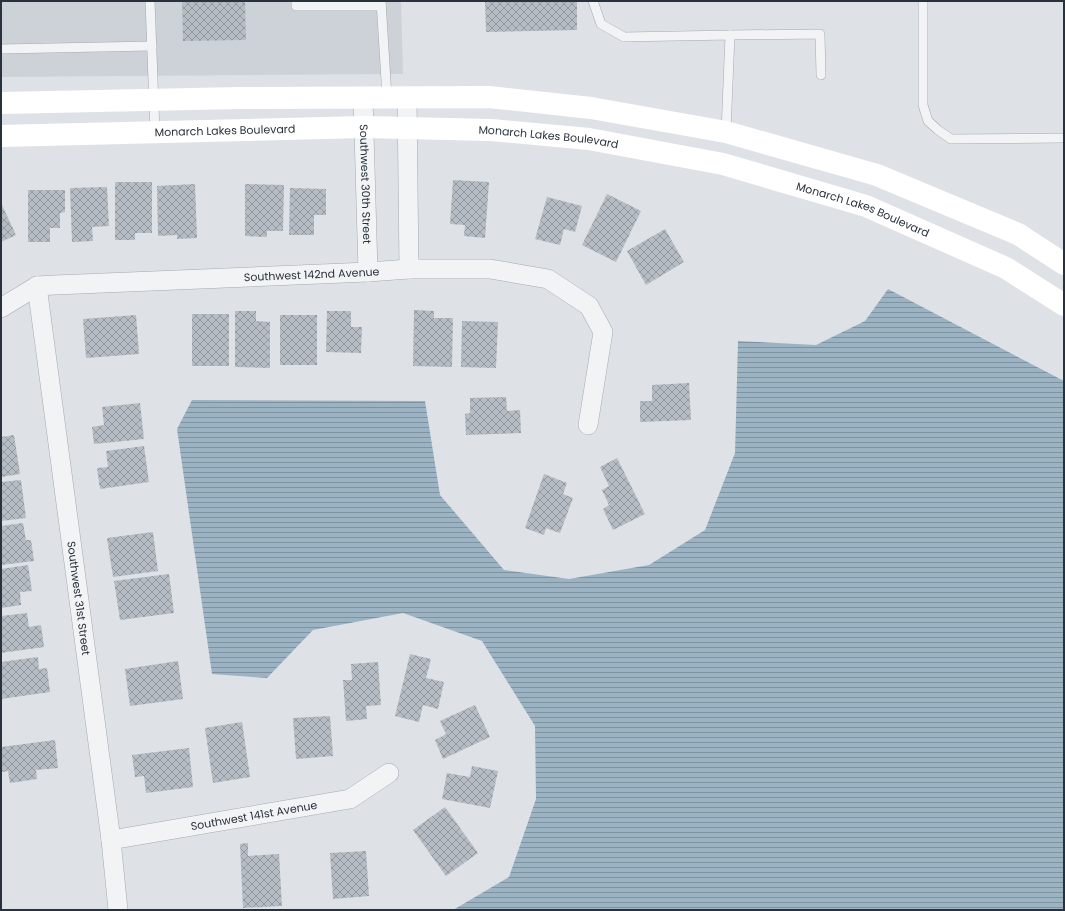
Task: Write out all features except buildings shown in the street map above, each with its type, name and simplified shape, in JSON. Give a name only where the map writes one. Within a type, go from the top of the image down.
[{"type":"street","points":[[1,103],[363,97],[488,97],[591,108],[726,132],[876,175],[1018,234],[1064,264]]},
{"type":"street","name":"Southwest 30th Street","points":[[363,97],[368,272]]},
{"type":"street","points":[[397,97],[408,127],[410,269]]},
{"type":"street","name":"Monarch Lakes Boulevard","points":[[1,136],[408,127],[491,130],[589,139],[723,164],[866,206],[1006,268],[1064,305]]},
{"type":"street","name":"Southwest 142nd Avenue","points":[[1,308],[37,286],[410,269],[490,269],[548,279],[589,306],[603,332],[588,425]]},
{"type":"street","name":"Southwest 31st Street","points":[[37,286],[111,840],[118,910]]},
{"type":"street","name":"Southwest 141st Avenue","points":[[111,840],[350,799],[389,773]]},
{"type":"lane","points":[[150,1],[155,132]]},
{"type":"lane","points":[[296,1],[296,6],[381,4],[397,97]]},
{"type":"lane","points":[[593,1],[601,24],[624,37],[820,34],[821,76]]},
{"type":"lane","points":[[923,1],[922,105],[928,121],[951,139],[1064,138]]},
{"type":"lane","points":[[726,132],[730,35]]},
{"type":"lane","points":[[1,49],[152,46]]},
{"type":"shaded area","points":[[1,1],[401,1],[403,74],[1,77]]},
{"type":"water","points":[[888,289],[1064,381],[1064,910],[453,910],[509,877],[536,799],[535,726],[482,641],[403,613],[313,630],[267,678],[212,674],[177,429],[192,400],[425,401],[440,495],[504,570],[569,579],[649,565],[705,530],[735,453],[738,341],[816,345],[865,321]]}]
